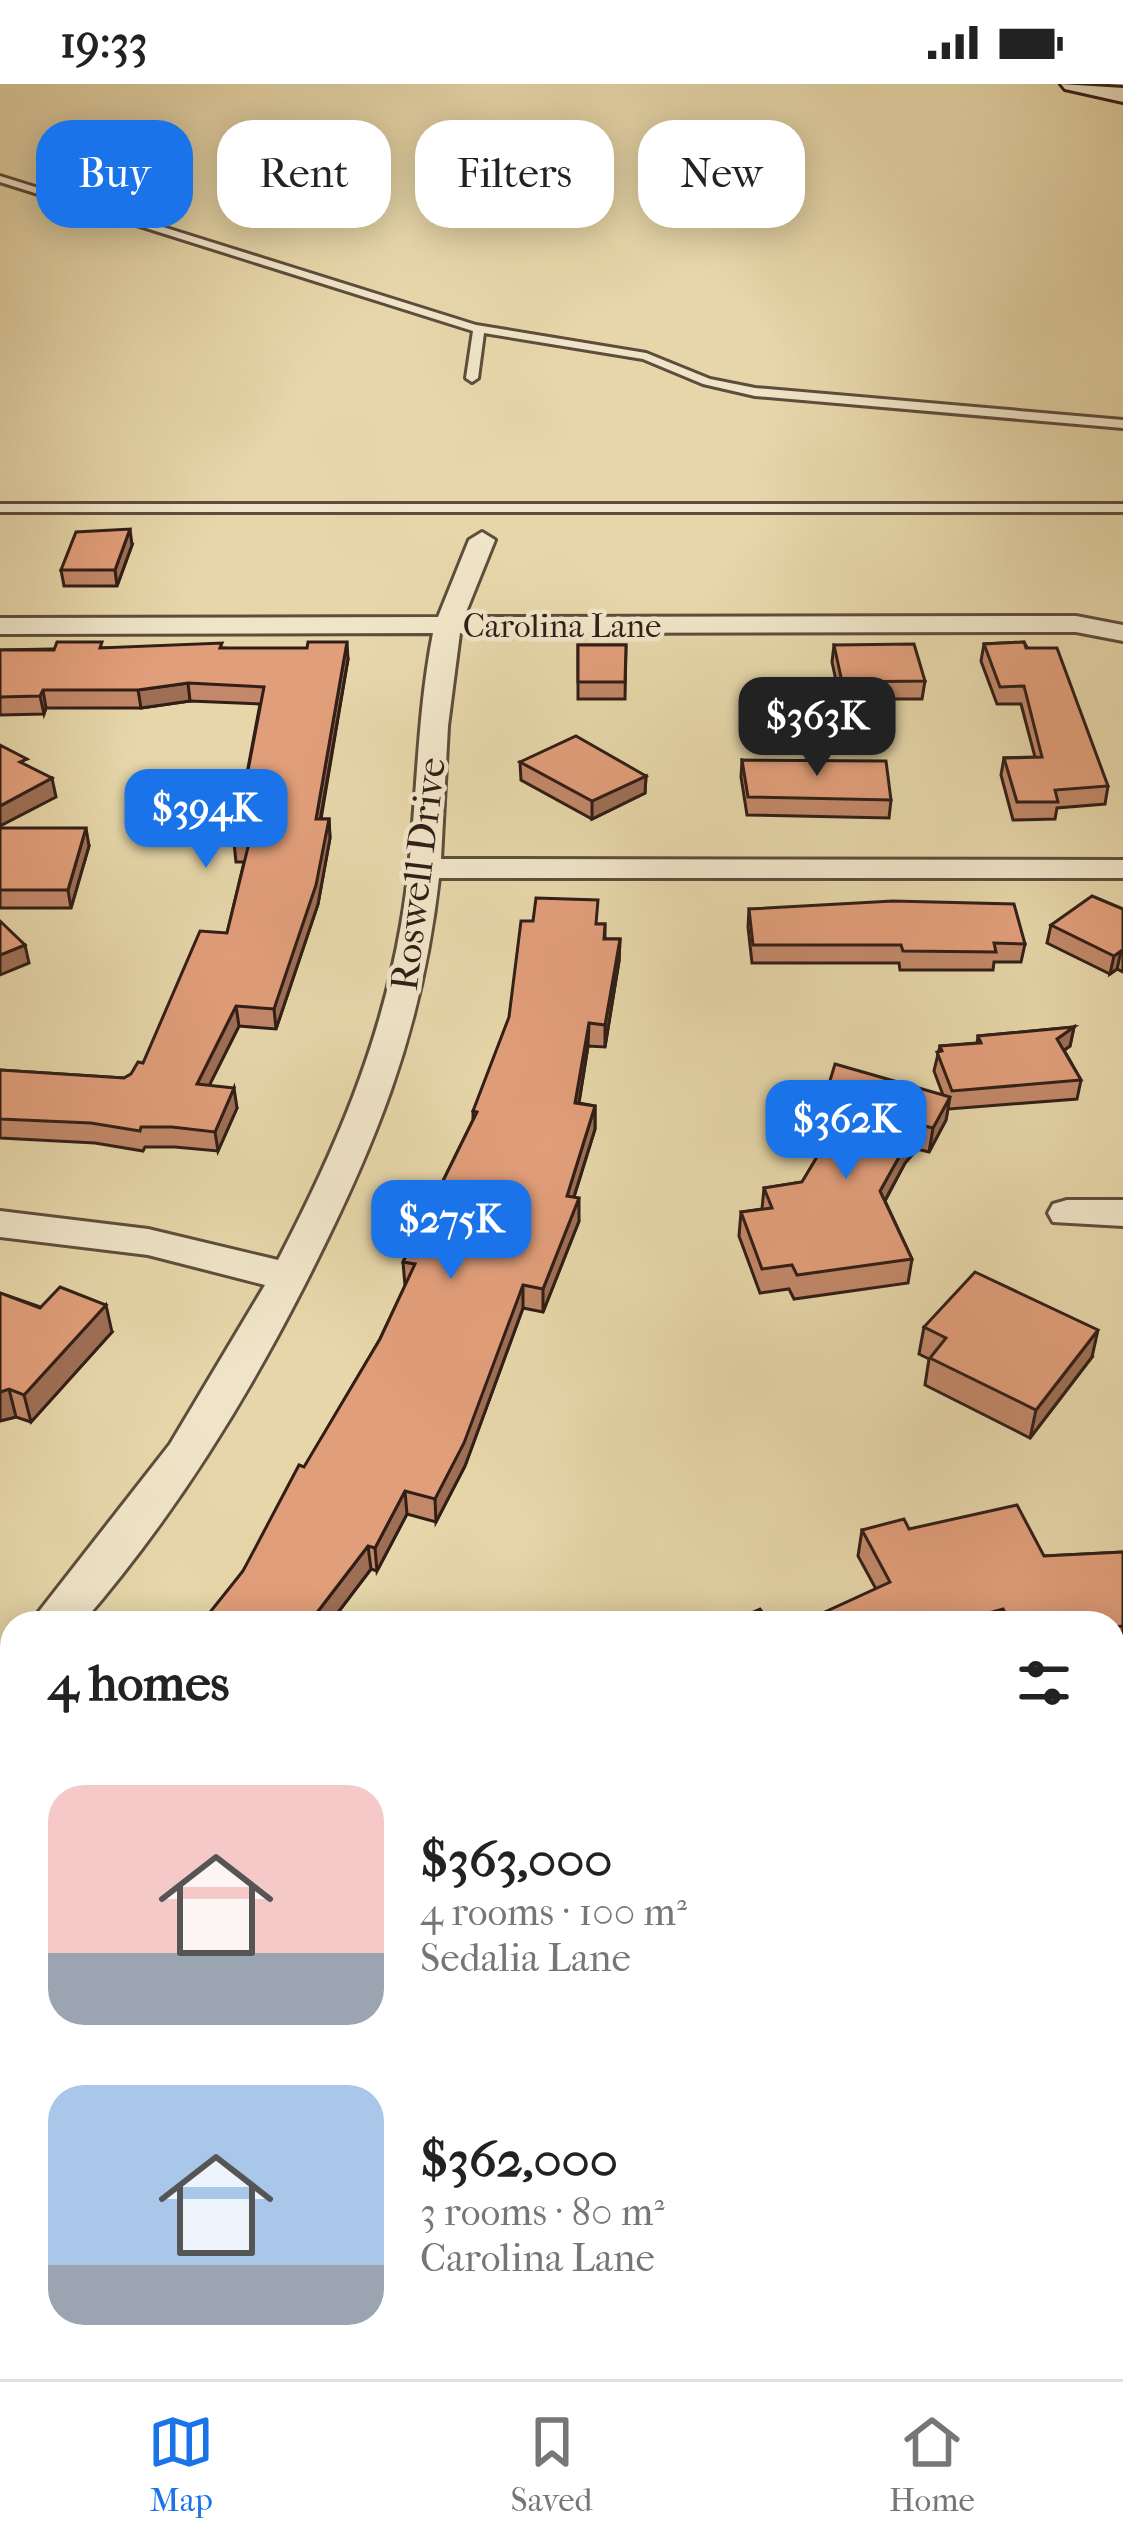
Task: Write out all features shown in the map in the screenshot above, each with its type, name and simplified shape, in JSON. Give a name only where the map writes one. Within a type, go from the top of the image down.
[{"type":"main road","points":[[1073,84],[1123,95]]},
{"type":"street","name":"Roswell Drive","points":[[63,1611],[143,1519],[245,1366],[352,1154],[395,1023],[419,919],[446,626],[465,568],[482,540]]},
{"type":"street","name":"Carolina Lane","points":[[0,626],[1076,624],[1123,633]]},
{"type":"street","points":[[424,868],[1123,869]]},
{"type":"street","points":[[1067,1213],[1123,1213]]},
{"type":"street","points":[[0,1224],[148,1242],[289,1277]]},
{"type":"lane","points":[[0,179],[479,329],[646,356],[707,382],[755,392],[1123,424]]},
{"type":"lane","points":[[472,378],[479,329]]},
{"type":"lane","points":[[0,508],[1123,508]]},
{"type":"building","points":[[130,529],[115,570],[61,570],[76,532]]},
{"type":"building","points":[[57,642],[102,642],[100,648],[222,643],[220,648],[307,648],[308,642],[347,642],[316,819],[329,819],[316,885],[274,1009],[236,1006],[197,1084],[234,1088],[215,1132],[0,1119],[0,1070],[124,1078],[138,1062],[143,1063],[200,931],[227,933],[249,843],[234,843],[264,687],[188,683],[138,690],[43,690],[40,696],[0,697],[0,650],[54,650]]},
{"type":"building","points":[[1024,642],[1026,648],[1057,648],[1108,786],[1055,790],[1058,802],[1017,802],[1004,758],[1042,757],[1024,686],[1000,687],[984,644]]},
{"type":"building","points":[[914,644],[925,681],[842,682],[834,645]]},
{"type":"building","points":[[578,645],[626,645],[625,682],[578,682]]},
{"type":"building","points":[[576,736],[646,776],[592,801],[520,762]]},
{"type":"building","points":[[0,745],[27,759],[20,762],[52,778],[0,806]]},
{"type":"building","points":[[742,760],[886,761],[891,800],[748,797]]},
{"type":"building","points":[[0,828],[86,828],[68,890],[0,890]]},
{"type":"building","points":[[1092,896],[1123,909],[1123,952],[1114,956],[1051,925]]},
{"type":"building","points":[[536,898],[598,900],[596,924],[605,924],[604,939],[620,939],[605,1025],[589,1023],[575,1103],[595,1106],[567,1196],[579,1198],[543,1289],[523,1285],[464,1443],[435,1499],[405,1491],[375,1548],[368,1546],[318,1611],[211,1611],[243,1571],[299,1465],[304,1467],[380,1339],[415,1264],[403,1262],[477,1112],[473,1111],[509,1017],[521,921],[533,921]]},
{"type":"building","points":[[893,901],[1014,904],[1025,944],[994,943],[996,952],[903,951],[901,945],[753,945],[749,909]]},
{"type":"building","points":[[0,921],[25,945],[0,955]]},
{"type":"building","points":[[1074,1027],[1057,1039],[1081,1080],[952,1091],[937,1052],[942,1051],[940,1046],[981,1043],[978,1036]]},
{"type":"building","points":[[835,1064],[950,1097],[933,1128],[920,1125],[909,1139],[880,1191],[912,1259],[797,1275],[792,1265],[762,1269],[741,1212],[772,1208],[764,1188],[802,1182],[849,1104],[825,1097]]},
{"type":"building","points":[[975,1272],[1098,1330],[1036,1410],[930,1358],[946,1338],[924,1327]]},
{"type":"building","points":[[60,1287],[106,1305],[24,1395],[9,1389],[0,1392],[0,1293],[40,1308]]},
{"type":"building","points":[[1017,1505],[1044,1556],[1123,1552],[1123,1611],[827,1611],[890,1582],[862,1530],[904,1519],[909,1529]]}]
